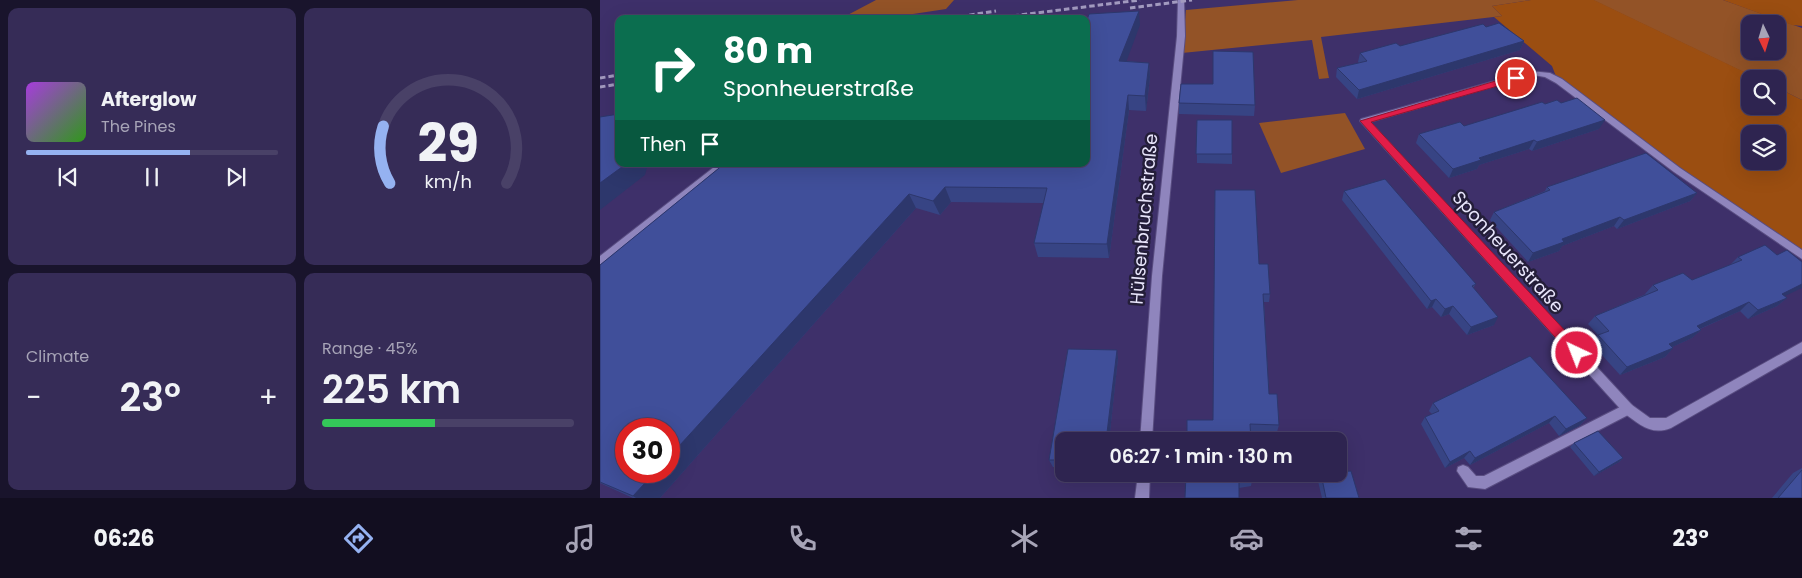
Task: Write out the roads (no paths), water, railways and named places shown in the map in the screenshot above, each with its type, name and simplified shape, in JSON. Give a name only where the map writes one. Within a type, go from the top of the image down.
[{"type":"street","name":"Hülsenbruchstraße","points":[[1147,432],[1156,276],[1181,36],[1181,0]]},
{"type":"street","name":"Sponheuerstraße","points":[[1802,255],[1677,170],[1559,80],[1547,75],[1533,73],[1364,121],[1628,409],[1648,424],[1667,424],[1802,347]]},
{"type":"street","points":[[600,262],[720,167]]},
{"type":"street","points":[[1463,471],[1473,482],[1485,483],[1628,409]]},
{"type":"street","points":[[1142,498],[1143,482]]},
{"type":"railway","points":[[1020,15],[1140,0]]},
{"type":"railway","points":[[1130,8],[1192,0]]},
{"type":"railway","points":[[970,15],[996,11]]},
{"type":"railway","points":[[600,78],[615,76]]},
{"type":"railway","points":[[600,87],[615,85]]}]
